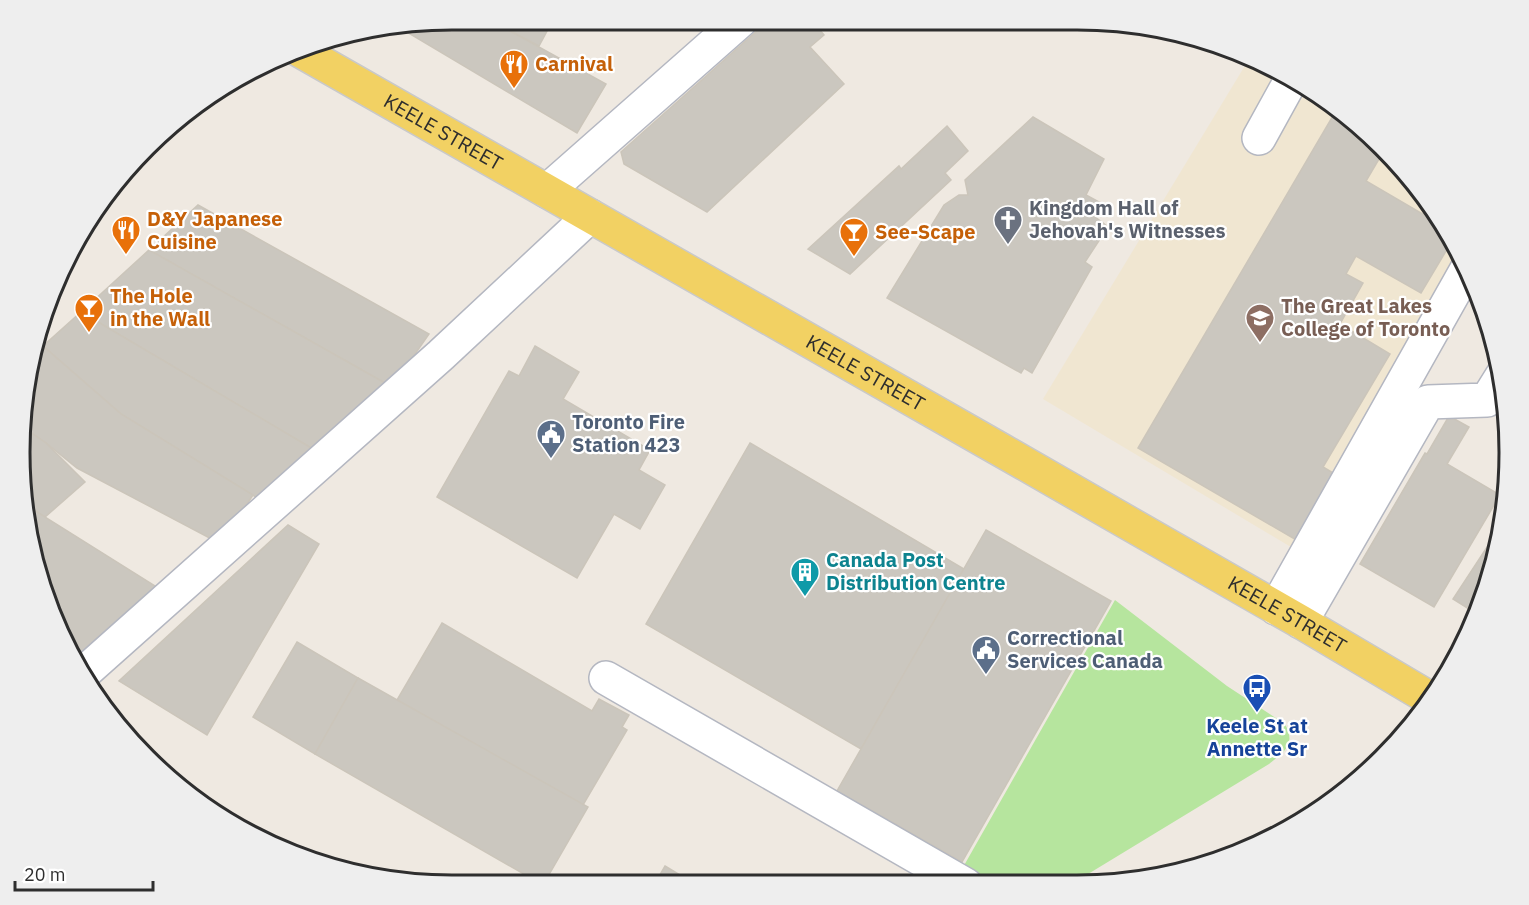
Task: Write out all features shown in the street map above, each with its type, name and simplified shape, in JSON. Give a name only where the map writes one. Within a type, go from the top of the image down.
[{"type":"main road","name":"KEELE STREET","points":[[308,55],[1423,694]]},
{"type":"lane","points":[[547,191],[730,30]]},
{"type":"lane","points":[[1259,138],[1287,87]]},
{"type":"lane","points":[[90,669],[441,355],[590,216]]},
{"type":"lane","points":[[1288,615],[1462,280]]},
{"type":"lane","points":[[1288,615],[1428,402],[1487,400],[1494,389]]},
{"type":"lane","points":[[606,678],[949,875]]},
{"type":"shaded area","name":"The Great Lakes College of Toronto","points":[[1245,65],[1311,101],[1334,117],[1375,154],[1412,195],[1428,218],[1470,298],[1316,562],[1043,399]]},
{"type":"green space","points":[[1115,600],[1227,686],[1285,724],[1289,737],[1287,747],[1269,764],[1087,875],[972,875],[962,869]]},
{"type":"building","points":[[508,30],[606,84],[577,133],[408,33]]},
{"type":"building","points":[[509,30],[548,30],[539,46]]},
{"type":"building","points":[[758,30],[820,30],[824,35],[810,47],[844,84],[707,212],[624,164],[621,152]]},
{"type":"building","points":[[1333,116],[1379,159],[1366,181],[1427,216],[1447,250],[1421,293],[1356,256],[1346,274],[1363,283],[1340,324],[1390,354],[1323,467],[1335,474],[1298,541],[1138,448]]},
{"type":"building","name":"Kingdom Hall of Jehovah's Witnesses","points":[[1033,117],[1104,159],[1086,195],[1101,203],[1094,216],[1108,227],[1085,262],[1092,267],[1032,373],[1024,368],[1021,373],[887,298],[944,205],[959,195],[968,195],[965,180]]},
{"type":"building","points":[[947,126],[968,151],[945,173],[951,180],[850,274],[808,249],[899,166],[901,169]]},
{"type":"building","points":[[198,205],[429,334],[392,387],[149,250]]},
{"type":"building","points":[[149,250],[392,387],[318,452],[81,312]]},
{"type":"building","points":[[81,312],[318,452],[259,499],[121,414],[43,346]]},
{"type":"building","points":[[43,346],[121,414],[253,495],[221,544],[77,468],[31,433],[34,397]]},
{"type":"building","name":"Toronto Fire Station 423","points":[[535,346],[579,372],[563,399],[650,450],[639,470],[665,485],[640,529],[614,514],[577,578],[437,497],[509,371],[519,376]]},
{"type":"building","points":[[1449,416],[1469,427],[1447,464],[1497,493],[1496,502],[1434,607],[1360,564],[1425,453],[1427,454]]},
{"type":"building","points":[[31,433],[46,443],[85,482],[45,517],[34,510],[31,480]]},
{"type":"building","name":"Canada Post Distribution Centre","points":[[750,443],[964,569],[861,749],[646,624]]},
{"type":"building","points":[[34,510],[160,589],[85,660],[52,588],[44,562]]},
{"type":"building","points":[[288,525],[319,544],[207,735],[119,681]]},
{"type":"building","name":"Correctional Services Canada","points":[[986,530],[1111,601],[962,862],[837,791]]},
{"type":"building","points":[[1489,544],[1469,609],[1453,599]]},
{"type":"building","points":[[442,623],[592,711],[599,699],[629,715],[622,727],[627,730],[583,805],[397,700]]},
{"type":"building","points":[[297,642],[358,678],[315,754],[253,717]]},
{"type":"building","points":[[358,678],[588,807],[549,875],[526,875],[315,754]]},
{"type":"building","points":[[665,866],[680,875],[660,875]]},
{"type":"place","name":"Carnival","points":[[514,90]]},
{"type":"place","name":"Kingdom Hall of Jehovah's Witnesses","points":[[1008,246]]},
{"type":"place","name":"D&Y Japanese Cuisine","points":[[126,256]]},
{"type":"place","name":"See-Scape","points":[[854,258]]},
{"type":"place","name":"The Hole in the Wall","points":[[89,334]]},
{"type":"place","name":"The Great Lakes College of Toronto","points":[[1260,344]]},
{"type":"place","name":"Toronto Fire Station 423","points":[[551,460]]},
{"type":"place","name":"Canada Post Distribution Centre","points":[[805,598]]},
{"type":"place","name":"Correctional Services Canada","points":[[986,676]]},
{"type":"place","name":"Keele St at Annette Sr","points":[[1257,714]]}]
